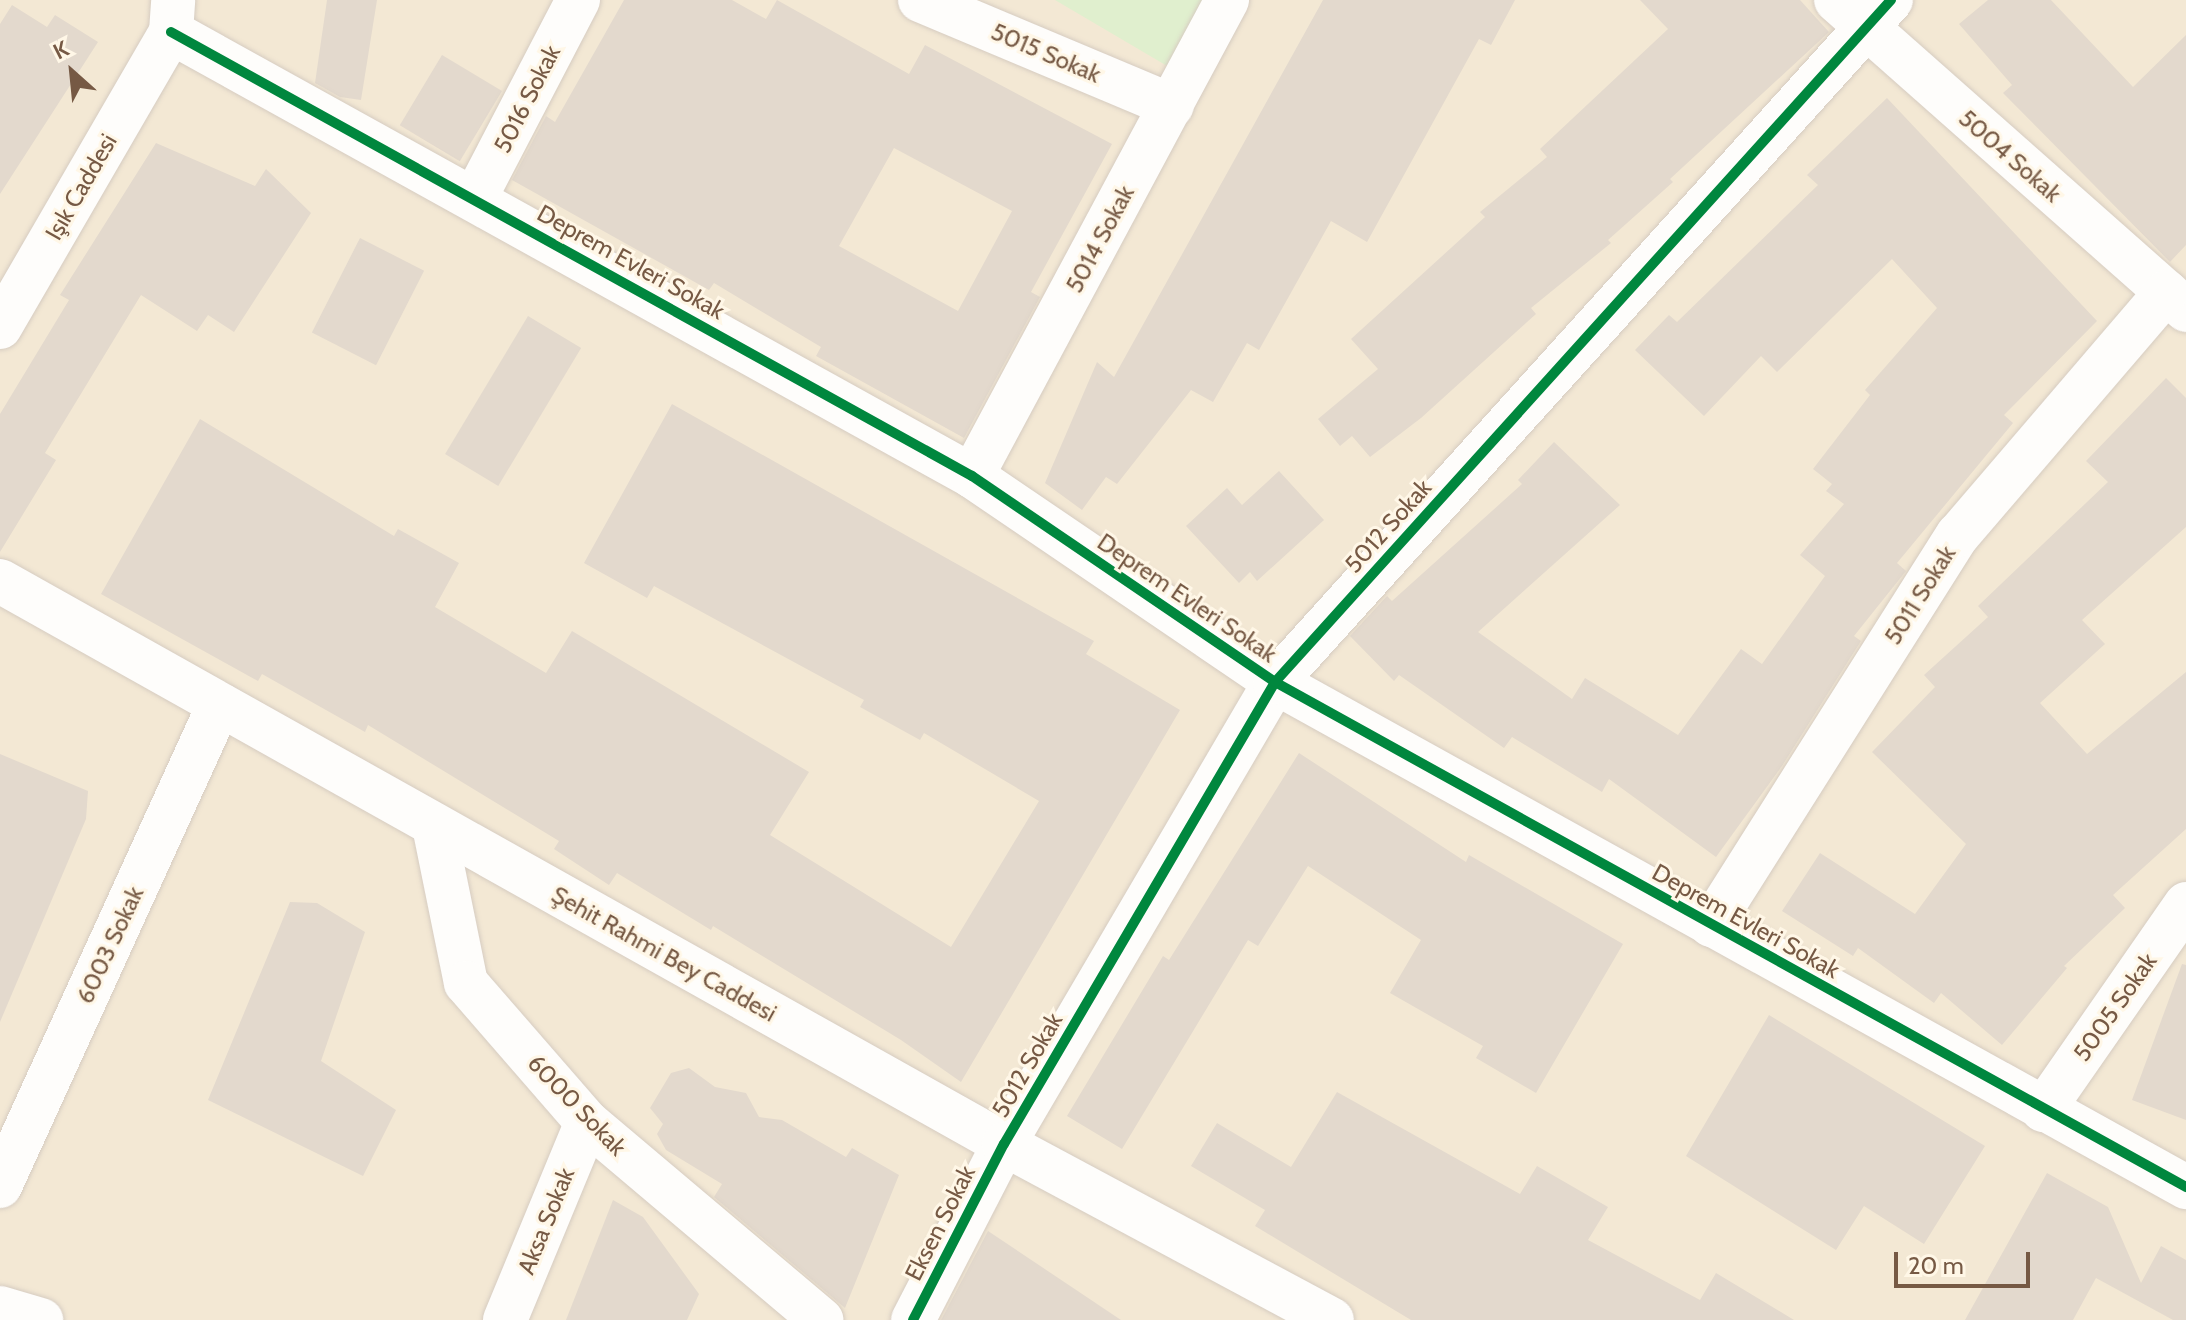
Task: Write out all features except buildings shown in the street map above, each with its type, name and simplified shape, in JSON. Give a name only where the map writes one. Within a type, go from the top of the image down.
[{"type":"street","name":"5016 Sokak","points":[[475,198],[578,0]]},
{"type":"street","name":"5015 Sokak","points":[[920,0],[1172,106]]},
{"type":"street","name":"5014 Sokak","points":[[972,476],[1227,0]]},
{"type":"street","name":"5004 Sokak","points":[[1864,9],[2176,301]]},
{"type":"street","name":"5012 Sokak","points":[[1004,1144],[1275,682],[1864,9]]},
{"type":"street","name":"Deprem Evleri Sokak","points":[[172,16],[475,198],[972,476],[1275,682],[2186,1187]]},
{"type":"street","name":"Işık Caddesi","points":[[0,327],[172,16]]},
{"type":"street","name":"5011 Sokak","points":[[1711,925],[1958,535],[2176,301]]},
{"type":"street","name":"Şehit Rahmi Bey Caddesi","points":[[0,581],[1004,1144],[1332,1320]]},
{"type":"street","name":"6003 Sokak","points":[[0,1186],[219,705]]},
{"type":"street","name":"6000 Sokak","points":[[434,826],[466,983],[587,1122],[821,1320]]},
{"type":"street","name":"5005 Sokak","points":[[2043,1110],[2186,904]]},
{"type":"street","name":"Aksa Sokak","points":[[505,1320],[587,1122]]},
{"type":"street","name":"Eksen Sokak","points":[[913,1320],[1004,1144]]},
{"type":"street","points":[[0,1308],[41,1320]]},
{"type":"shaded area","points":[[0,0],[2186,0],[2186,1320],[0,1320]]},
{"type":"green space","points":[[1055,0],[1215,0],[1179,73]]},
{"type":"cycle path","points":[[913,1320],[1004,1144],[1275,682],[1891,0]]},
{"type":"cycle path","points":[[171,32],[972,476],[1275,682],[2186,1187]]}]
